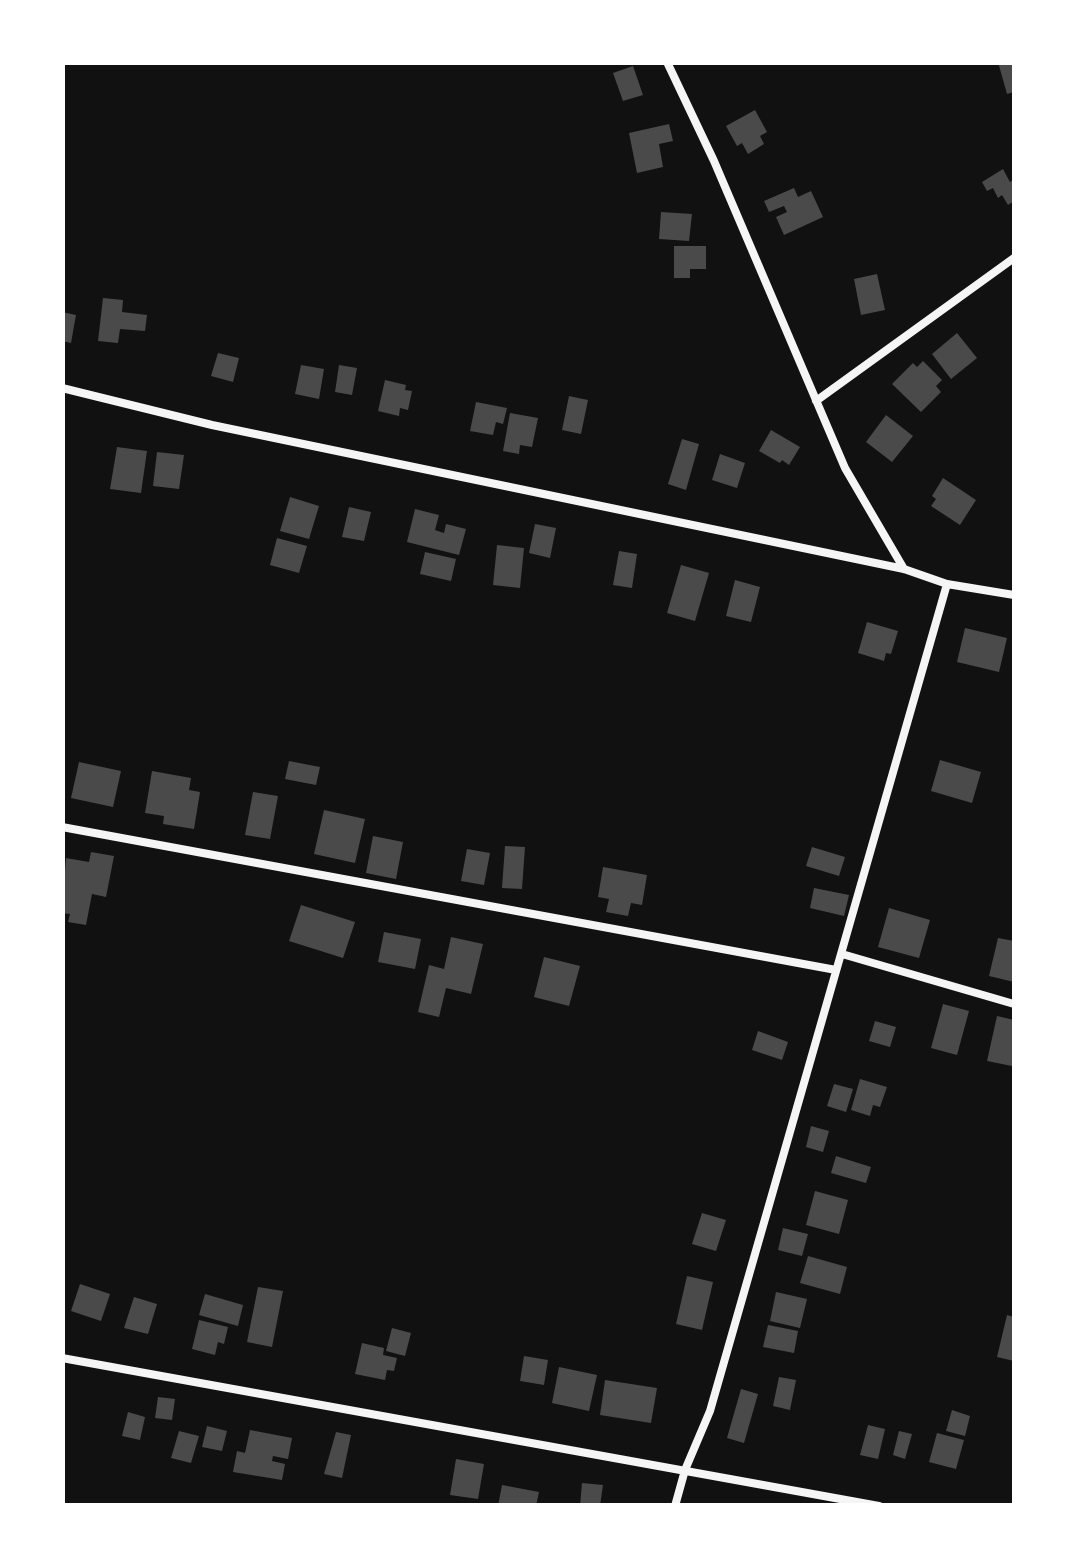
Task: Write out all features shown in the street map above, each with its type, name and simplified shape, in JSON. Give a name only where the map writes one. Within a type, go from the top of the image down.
[{"type":"street","points":[[667,62],[714,161],[845,468],[904,568]]},
{"type":"street","points":[[816,400],[1014,258]]},
{"type":"street","points":[[62,388],[212,425],[904,568],[947,584],[1014,595]]},
{"type":"street","points":[[675,1506],[710,1410],[947,584]]},
{"type":"street","points":[[62,827],[836,970]]},
{"type":"street","points":[[842,954],[1014,1004]]},
{"type":"street","points":[[62,1358],[878,1506]]},
{"type":"building","points":[[998,62],[1014,62],[1014,92],[1007,94]]},
{"type":"building","points":[[633,66],[643,95],[623,101],[613,73]]},
{"type":"building","points":[[755,110],[767,132],[760,136],[764,144],[748,154],[742,143],[737,146],[726,126]]},
{"type":"building","points":[[669,124],[673,141],[659,144],[663,167],[637,173],[629,133]]},
{"type":"building","points":[[1003,169],[1010,182],[1014,179],[1014,201],[1008,205],[1002,195],[998,198],[993,188],[987,191],[982,182]]},
{"type":"building","points":[[794,188],[798,197],[811,191],[823,217],[784,235],[776,217],[787,212],[784,206],[769,212],[764,201]]},
{"type":"building","points":[[661,212],[692,214],[689,241],[659,239]]},
{"type":"building","points":[[674,246],[706,246],[706,269],[690,269],[690,278],[674,278]]},
{"type":"building","points":[[877,274],[885,310],[861,315],[854,279]]},
{"type":"building","points":[[103,298],[123,300],[122,312],[147,315],[145,331],[120,329],[118,343],[98,341]]},
{"type":"building","points":[[62,312],[76,315],[71,343],[62,341]]},
{"type":"building","points":[[957,333],[977,358],[951,379],[932,354]]},
{"type":"building","points":[[218,353],[239,358],[233,382],[211,376]]},
{"type":"building","points":[[923,361],[942,380],[936,386],[941,392],[921,412],[892,384],[913,363],[917,367]]},
{"type":"building","points":[[301,365],[324,369],[319,399],[295,394]]},
{"type":"building","points":[[339,365],[357,368],[352,395],[335,392]]},
{"type":"building","points":[[385,380],[406,385],[405,390],[412,391],[408,410],[400,408],[399,416],[378,411]]},
{"type":"building","points":[[569,396],[588,400],[581,434],[562,430]]},
{"type":"building","points":[[476,402],[507,408],[503,424],[496,422],[493,435],[470,431]]},
{"type":"building","points":[[510,413],[538,418],[532,447],[520,445],[519,454],[503,451]]},
{"type":"building","points":[[886,415],[913,436],[892,462],[866,442]]},
{"type":"building","points":[[771,430],[800,447],[789,465],[759,451]]},
{"type":"building","points":[[682,439],[699,444],[686,490],[668,484]]},
{"type":"building","points":[[117,447],[147,451],[141,493],[110,489]]},
{"type":"building","points":[[157,452],[184,455],[179,489],[153,486]]},
{"type":"building","points":[[720,454],[745,463],[737,488],[712,480]]},
{"type":"building","points":[[943,478],[976,500],[960,525],[931,506],[936,499],[932,496]]},
{"type":"building","points":[[290,497],[319,506],[309,539],[280,531]]},
{"type":"building","points":[[349,507],[371,512],[364,541],[342,537]]},
{"type":"building","points":[[415,509],[439,515],[435,530],[444,533],[446,524],[466,529],[459,555],[407,542]]},
{"type":"building","points":[[535,524],[556,528],[550,558],[529,553]]},
{"type":"building","points":[[277,538],[307,546],[299,573],[270,565]]},
{"type":"building","points":[[497,545],[524,548],[520,588],[493,585]]},
{"type":"building","points":[[619,551],[637,554],[632,588],[613,585]]},
{"type":"building","points":[[425,552],[456,559],[451,581],[420,574]]},
{"type":"building","points":[[681,565],[709,573],[695,621],[667,613]]},
{"type":"building","points":[[735,580],[760,587],[751,622],[726,616]]},
{"type":"building","points":[[867,622],[898,631],[891,654],[886,653],[884,661],[858,653]]},
{"type":"building","points":[[965,628],[1007,638],[999,672],[957,662]]},
{"type":"building","points":[[940,760],[981,772],[972,803],[931,791]]},
{"type":"building","points":[[289,761],[320,767],[316,785],[285,779]]},
{"type":"building","points":[[79,762],[121,771],[113,807],[71,798]]},
{"type":"building","points":[[152,771],[191,778],[189,790],[200,792],[194,829],[163,824],[164,816],[145,813]]},
{"type":"building","points":[[253,792],[278,796],[270,839],[245,835]]},
{"type":"building","points":[[324,810],[365,819],[355,863],[314,854]]},
{"type":"building","points":[[373,836],[403,842],[396,879],[366,873]]},
{"type":"building","points":[[505,846],[525,847],[522,889],[502,888]]},
{"type":"building","points":[[812,847],[845,857],[839,876],[806,866]]},
{"type":"building","points":[[467,849],[490,853],[484,885],[461,881]]},
{"type":"building","points":[[91,852],[114,856],[106,897],[92,894],[86,925],[68,922],[70,914],[62,913],[66,858],[89,862]]},
{"type":"building","points":[[603,867],[647,875],[642,905],[631,903],[628,916],[606,912],[609,899],[598,897]]},
{"type":"building","points":[[814,888],[849,895],[844,916],[810,908]]},
{"type":"building","points":[[301,905],[355,922],[343,958],[289,941]]},
{"type":"building","points":[[889,908],[930,920],[919,958],[878,947]]},
{"type":"building","points":[[384,932],[421,939],[415,969],[378,962]]},
{"type":"building","points":[[451,937],[483,944],[471,994],[446,988],[439,1017],[418,1012],[429,965],[444,969]]},
{"type":"building","points":[[998,938],[1014,941],[1014,982],[989,976]]},
{"type":"building","points":[[544,957],[580,966],[569,1006],[534,997]]},
{"type":"building","points":[[943,1004],[969,1011],[957,1055],[931,1048]]},
{"type":"building","points":[[997,1016],[1014,1020],[1012,1066],[987,1061]]},
{"type":"building","points":[[875,1021],[896,1027],[890,1047],[869,1041]]},
{"type":"building","points":[[758,1031],[788,1042],[782,1060],[752,1050]]},
{"type":"building","points":[[860,1079],[887,1087],[880,1107],[873,1105],[870,1116],[851,1110]]},
{"type":"building","points":[[834,1084],[853,1089],[846,1112],[827,1106]]},
{"type":"building","points":[[811,1126],[829,1131],[823,1152],[806,1147]]},
{"type":"building","points":[[836,1156],[871,1167],[866,1183],[831,1173]]},
{"type":"building","points":[[815,1191],[848,1200],[839,1234],[806,1225]]},
{"type":"building","points":[[702,1213],[726,1220],[716,1251],[692,1244]]},
{"type":"building","points":[[783,1228],[808,1234],[802,1256],[778,1250]]},
{"type":"building","points":[[808,1256],[847,1267],[840,1294],[800,1283]]},
{"type":"building","points":[[687,1276],[713,1282],[702,1330],[676,1324]]},
{"type":"building","points":[[80,1284],[110,1294],[101,1321],[71,1311]]},
{"type":"building","points":[[258,1287],[283,1291],[272,1347],[247,1342]]},
{"type":"building","points":[[776,1292],[807,1299],[800,1328],[770,1321]]},
{"type":"building","points":[[205,1294],[243,1305],[238,1326],[199,1315]]},
{"type":"building","points":[[134,1297],[157,1304],[148,1334],[124,1328]]},
{"type":"building","points":[[1007,1315],[1014,1317],[1014,1361],[997,1357]]},
{"type":"building","points":[[199,1320],[228,1327],[224,1344],[218,1342],[215,1355],[192,1349]]},
{"type":"building","points":[[768,1325],[798,1331],[794,1353],[763,1347]]},
{"type":"building","points":[[392,1328],[411,1333],[405,1356],[386,1351]]},
{"type":"building","points":[[362,1343],[384,1348],[383,1355],[397,1358],[394,1371],[387,1370],[385,1380],[355,1374]]},
{"type":"building","points":[[524,1356],[548,1360],[544,1385],[520,1381]]},
{"type":"building","points":[[559,1367],[597,1375],[589,1411],[552,1403]]},
{"type":"building","points":[[779,1377],[796,1380],[790,1410],[773,1406]]},
{"type":"building","points":[[605,1380],[657,1388],[651,1423],[600,1415]]},
{"type":"building","points":[[741,1389],[758,1394],[744,1443],[727,1438]]},
{"type":"building","points":[[158,1397],[175,1399],[172,1420],[155,1418]]},
{"type":"building","points":[[952,1410],[970,1416],[965,1436],[946,1431]]},
{"type":"building","points":[[128,1412],[145,1417],[140,1440],[122,1436]]},
{"type":"building","points":[[868,1425],[885,1429],[878,1459],[860,1455]]},
{"type":"building","points":[[207,1426],[227,1431],[222,1451],[202,1447]]},
{"type":"building","points":[[250,1430],[292,1438],[288,1459],[273,1456],[272,1461],[285,1464],[282,1480],[233,1472],[237,1451],[245,1453]]},
{"type":"building","points":[[179,1431],[199,1436],[191,1463],[171,1458]]},
{"type":"building","points":[[899,1431],[912,1434],[905,1459],[893,1455]]},
{"type":"building","points":[[336,1432],[351,1435],[342,1478],[324,1474]]},
{"type":"building","points":[[937,1433],[964,1440],[956,1469],[929,1462]]},
{"type":"building","points":[[456,1459],[484,1464],[478,1499],[450,1495]]},
{"type":"building","points":[[582,1483],[603,1485],[600,1506],[580,1506]]},
{"type":"building","points":[[502,1485],[539,1492],[536,1506],[498,1506]]}]
